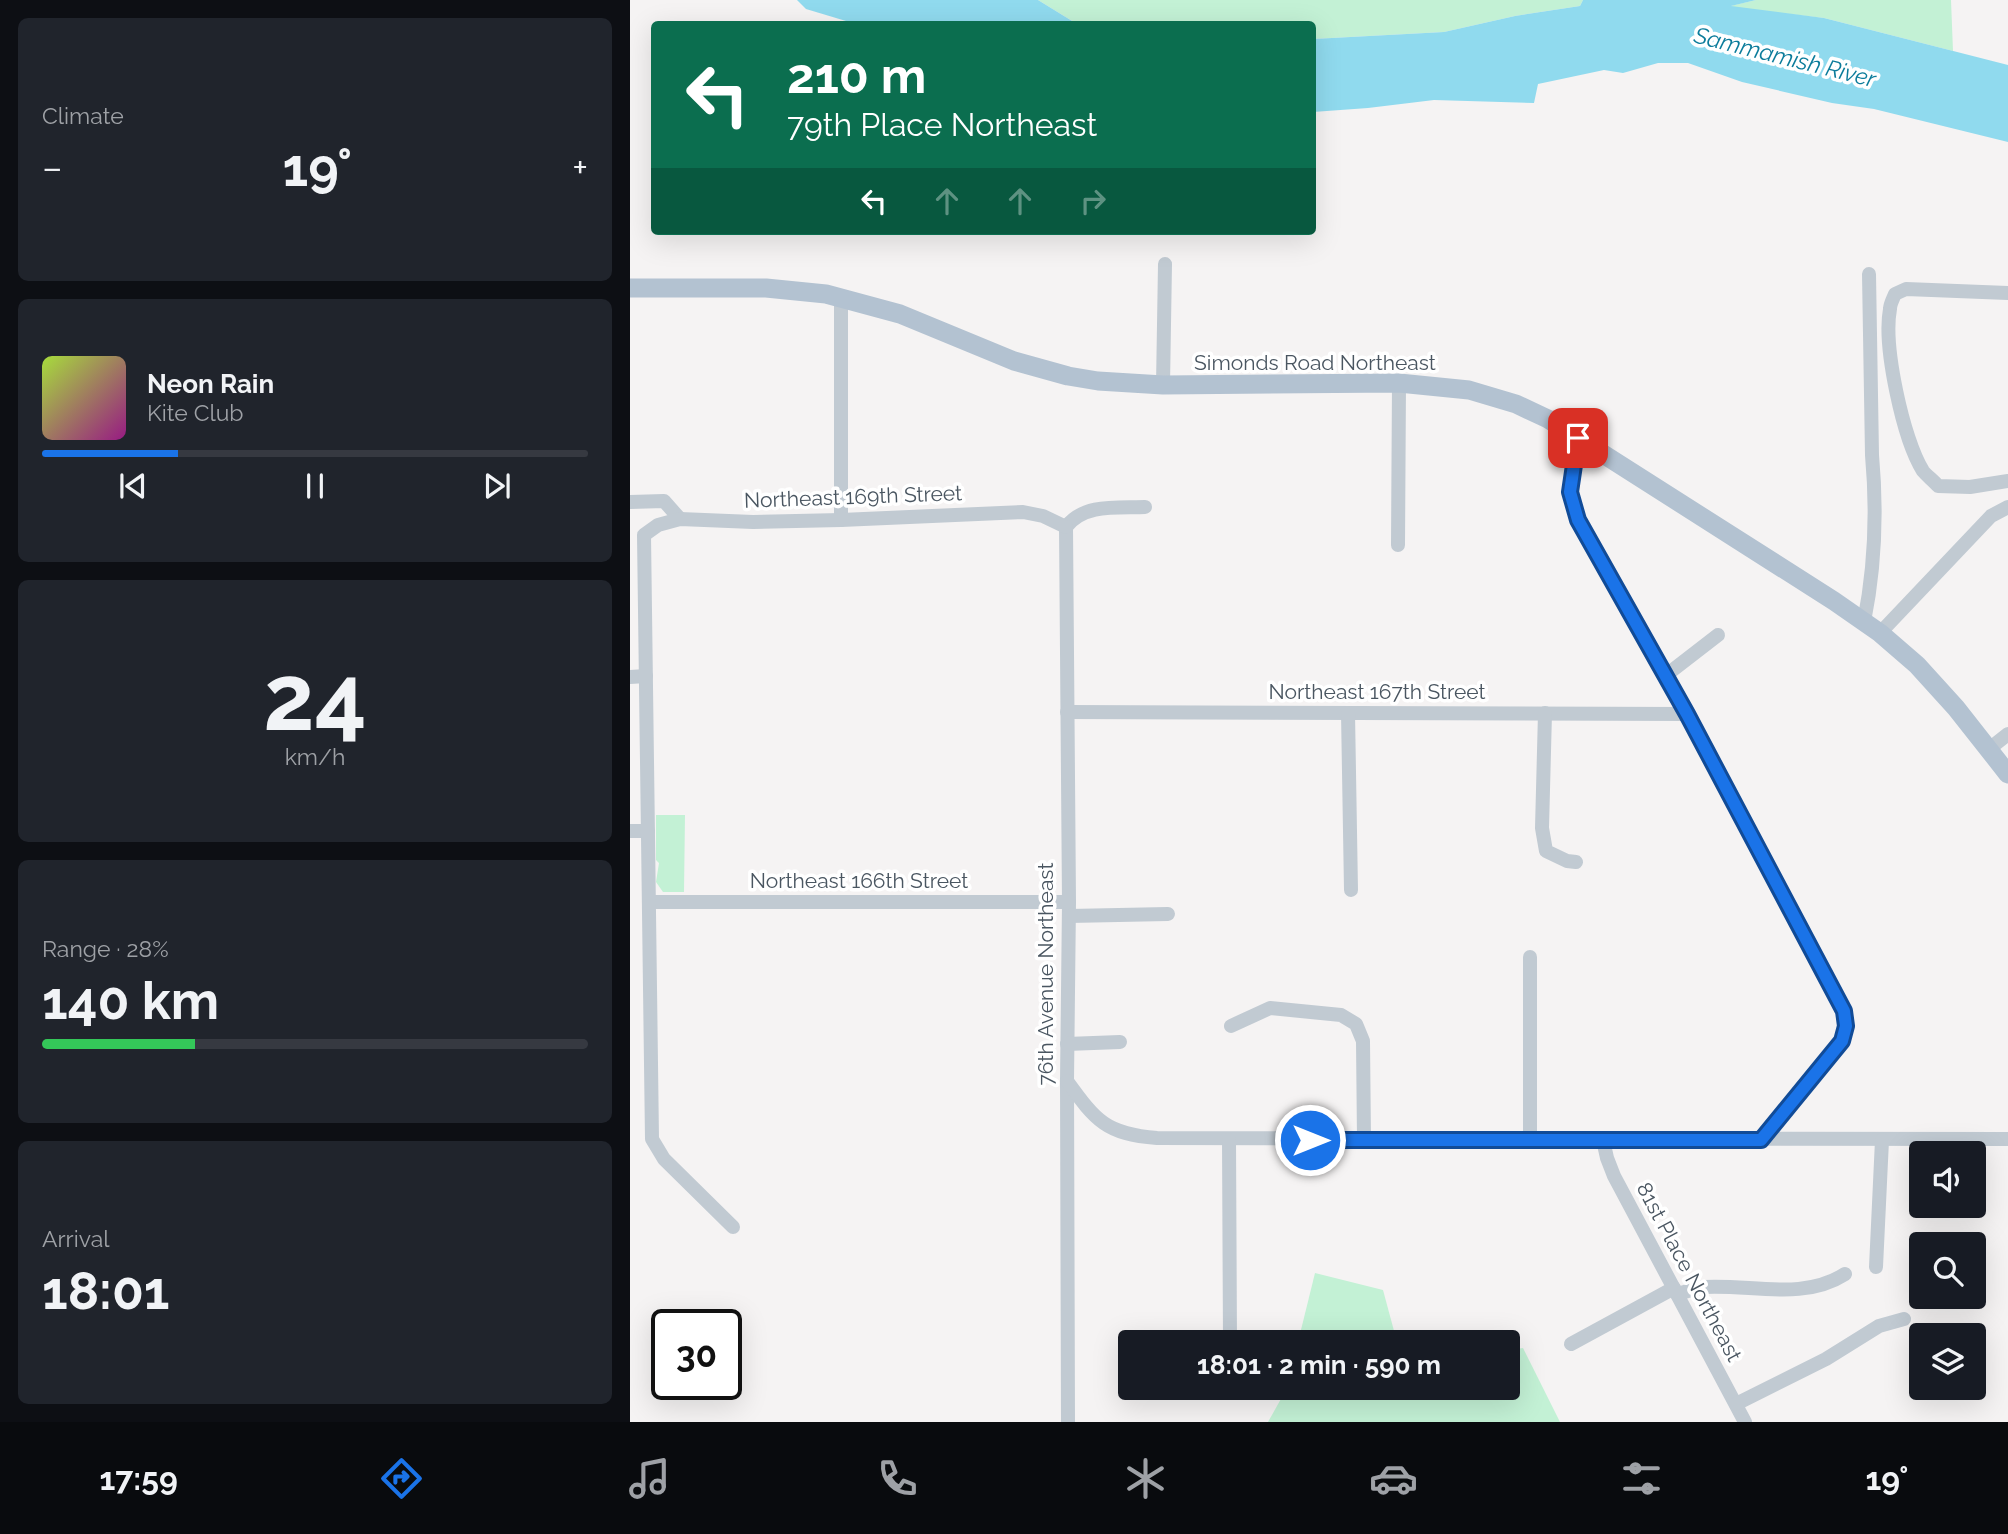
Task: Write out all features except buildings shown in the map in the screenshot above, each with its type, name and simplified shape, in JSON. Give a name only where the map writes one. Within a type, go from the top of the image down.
[{"type":"main road","name":"Simonds Road Northeast","points":[[630,288],[780,289],[841,298],[900,314],[996,355],[1034,367],[1098,381],[1163,385],[1399,383],[1442,386],[1492,396],[1548,419],[1872,628],[1917,665],[1956,708],[2008,774]]},
{"type":"street","points":[[1163,385],[1166,264]]},
{"type":"street","points":[[1869,274],[1874,507],[1872,628]]},
{"type":"street","points":[[2008,293],[1906,289],[1895,294],[1890,307],[1888,331],[1897,394],[1911,443],[1924,472],[1938,486],[1970,487],[2008,481]]},
{"type":"street","points":[[841,298],[841,520]]},
{"type":"street","points":[[1398,545],[1399,383]]},
{"type":"street","points":[[1578,438],[1570,492],[1578,520],[1687,714],[1844,1011],[1846,1026],[1842,1041],[1761,1140]]},
{"type":"street","points":[[630,502],[664,501],[680,519]]},
{"type":"street","points":[[1872,628],[1991,516],[2008,507]]},
{"type":"street","points":[[1066,527],[1075,515],[1088,511],[1145,508]]},
{"type":"street","name":"Northeast 169th Street","points":[[637,610],[644,536],[658,525],[680,519],[753,522],[1023,512],[1043,516],[1066,527]]},
{"type":"street","name":"76th Avenue Northeast","points":[[1066,527],[1069,909],[1068,1422]]},
{"type":"street","points":[[637,610],[646,676],[652,1139],[664,1159],[733,1227]]},
{"type":"street","points":[[1665,676],[1718,635]]},
{"type":"street","points":[[630,677],[646,676]]},
{"type":"street","name":"Northeast 167th Street","points":[[1067,712],[1687,714]]},
{"type":"street","points":[[1348,713],[1351,890]]},
{"type":"street","points":[[1545,713],[1542,828],[1546,851],[1567,861],[1576,862]]},
{"type":"street","points":[[1989,749],[2008,734]]},
{"type":"street","points":[[630,831],[648,831]]},
{"type":"street","name":"Northeast 166th Street","points":[[649,902],[1069,909],[1168,915]]},
{"type":"street","points":[[1530,957],[1530,1139]]},
{"type":"street","points":[[1231,1026],[1270,1008],[1341,1015],[1356,1024],[1363,1041],[1364,1140]]},
{"type":"street","points":[[1067,1044],[1120,1042]]},
{"type":"street","points":[[1067,1081],[1093,1115],[1111,1129],[1130,1136],[1228,1140],[2008,1139]]},
{"type":"street","points":[[1228,1140],[1230,1330]]},
{"type":"street","name":"81st Place Northeast","points":[[1603,1140],[1614,1176],[1745,1422]]},
{"type":"street","points":[[1876,1267],[1882,1140]]},
{"type":"street","points":[[1571,1344],[1675,1291],[1706,1287],[1806,1289],[1832,1282],[1845,1274]]},
{"type":"street","points":[[1736,1404],[1826,1359],[1879,1326],[1904,1319]]},
{"type":"green space","points":[[1038,0],[1583,0],[1580,6],[1515,16],[1444,32],[1316,39],[1316,21],[1072,21]]},
{"type":"green space","points":[[1756,0],[1951,0],[1953,51],[1824,18],[1730,6]]},
{"type":"green space","points":[[656,815],[685,815],[684,892],[663,892],[656,882],[659,863],[656,860]]},
{"type":"green space","points":[[1315,1273],[1383,1290],[1394,1330],[1301,1330]]},
{"type":"green space","points":[[1520,1348],[1523,1348],[1560,1422],[1268,1422],[1280,1400],[1520,1400]]},
{"type":"water","points":[[797,0],[1038,0],[1072,21],[846,21],[806,9]]},
{"type":"water","name":"Sammamish River","points":[[1583,0],[1756,0],[1731,6],[1824,18],[2008,65],[2008,142],[1874,109],[1832,103],[1742,82],[1688,63],[1658,63],[1623,73],[1604,70],[1538,84],[1534,103],[1434,100],[1316,112],[1316,39],[1444,32],[1515,16],[1580,6]]},
{"type":"route","points":[[1310,1140],[1761,1140],[1842,1041],[1846,1026],[1844,1011],[1687,714],[1578,520],[1570,492],[1578,438]]}]
